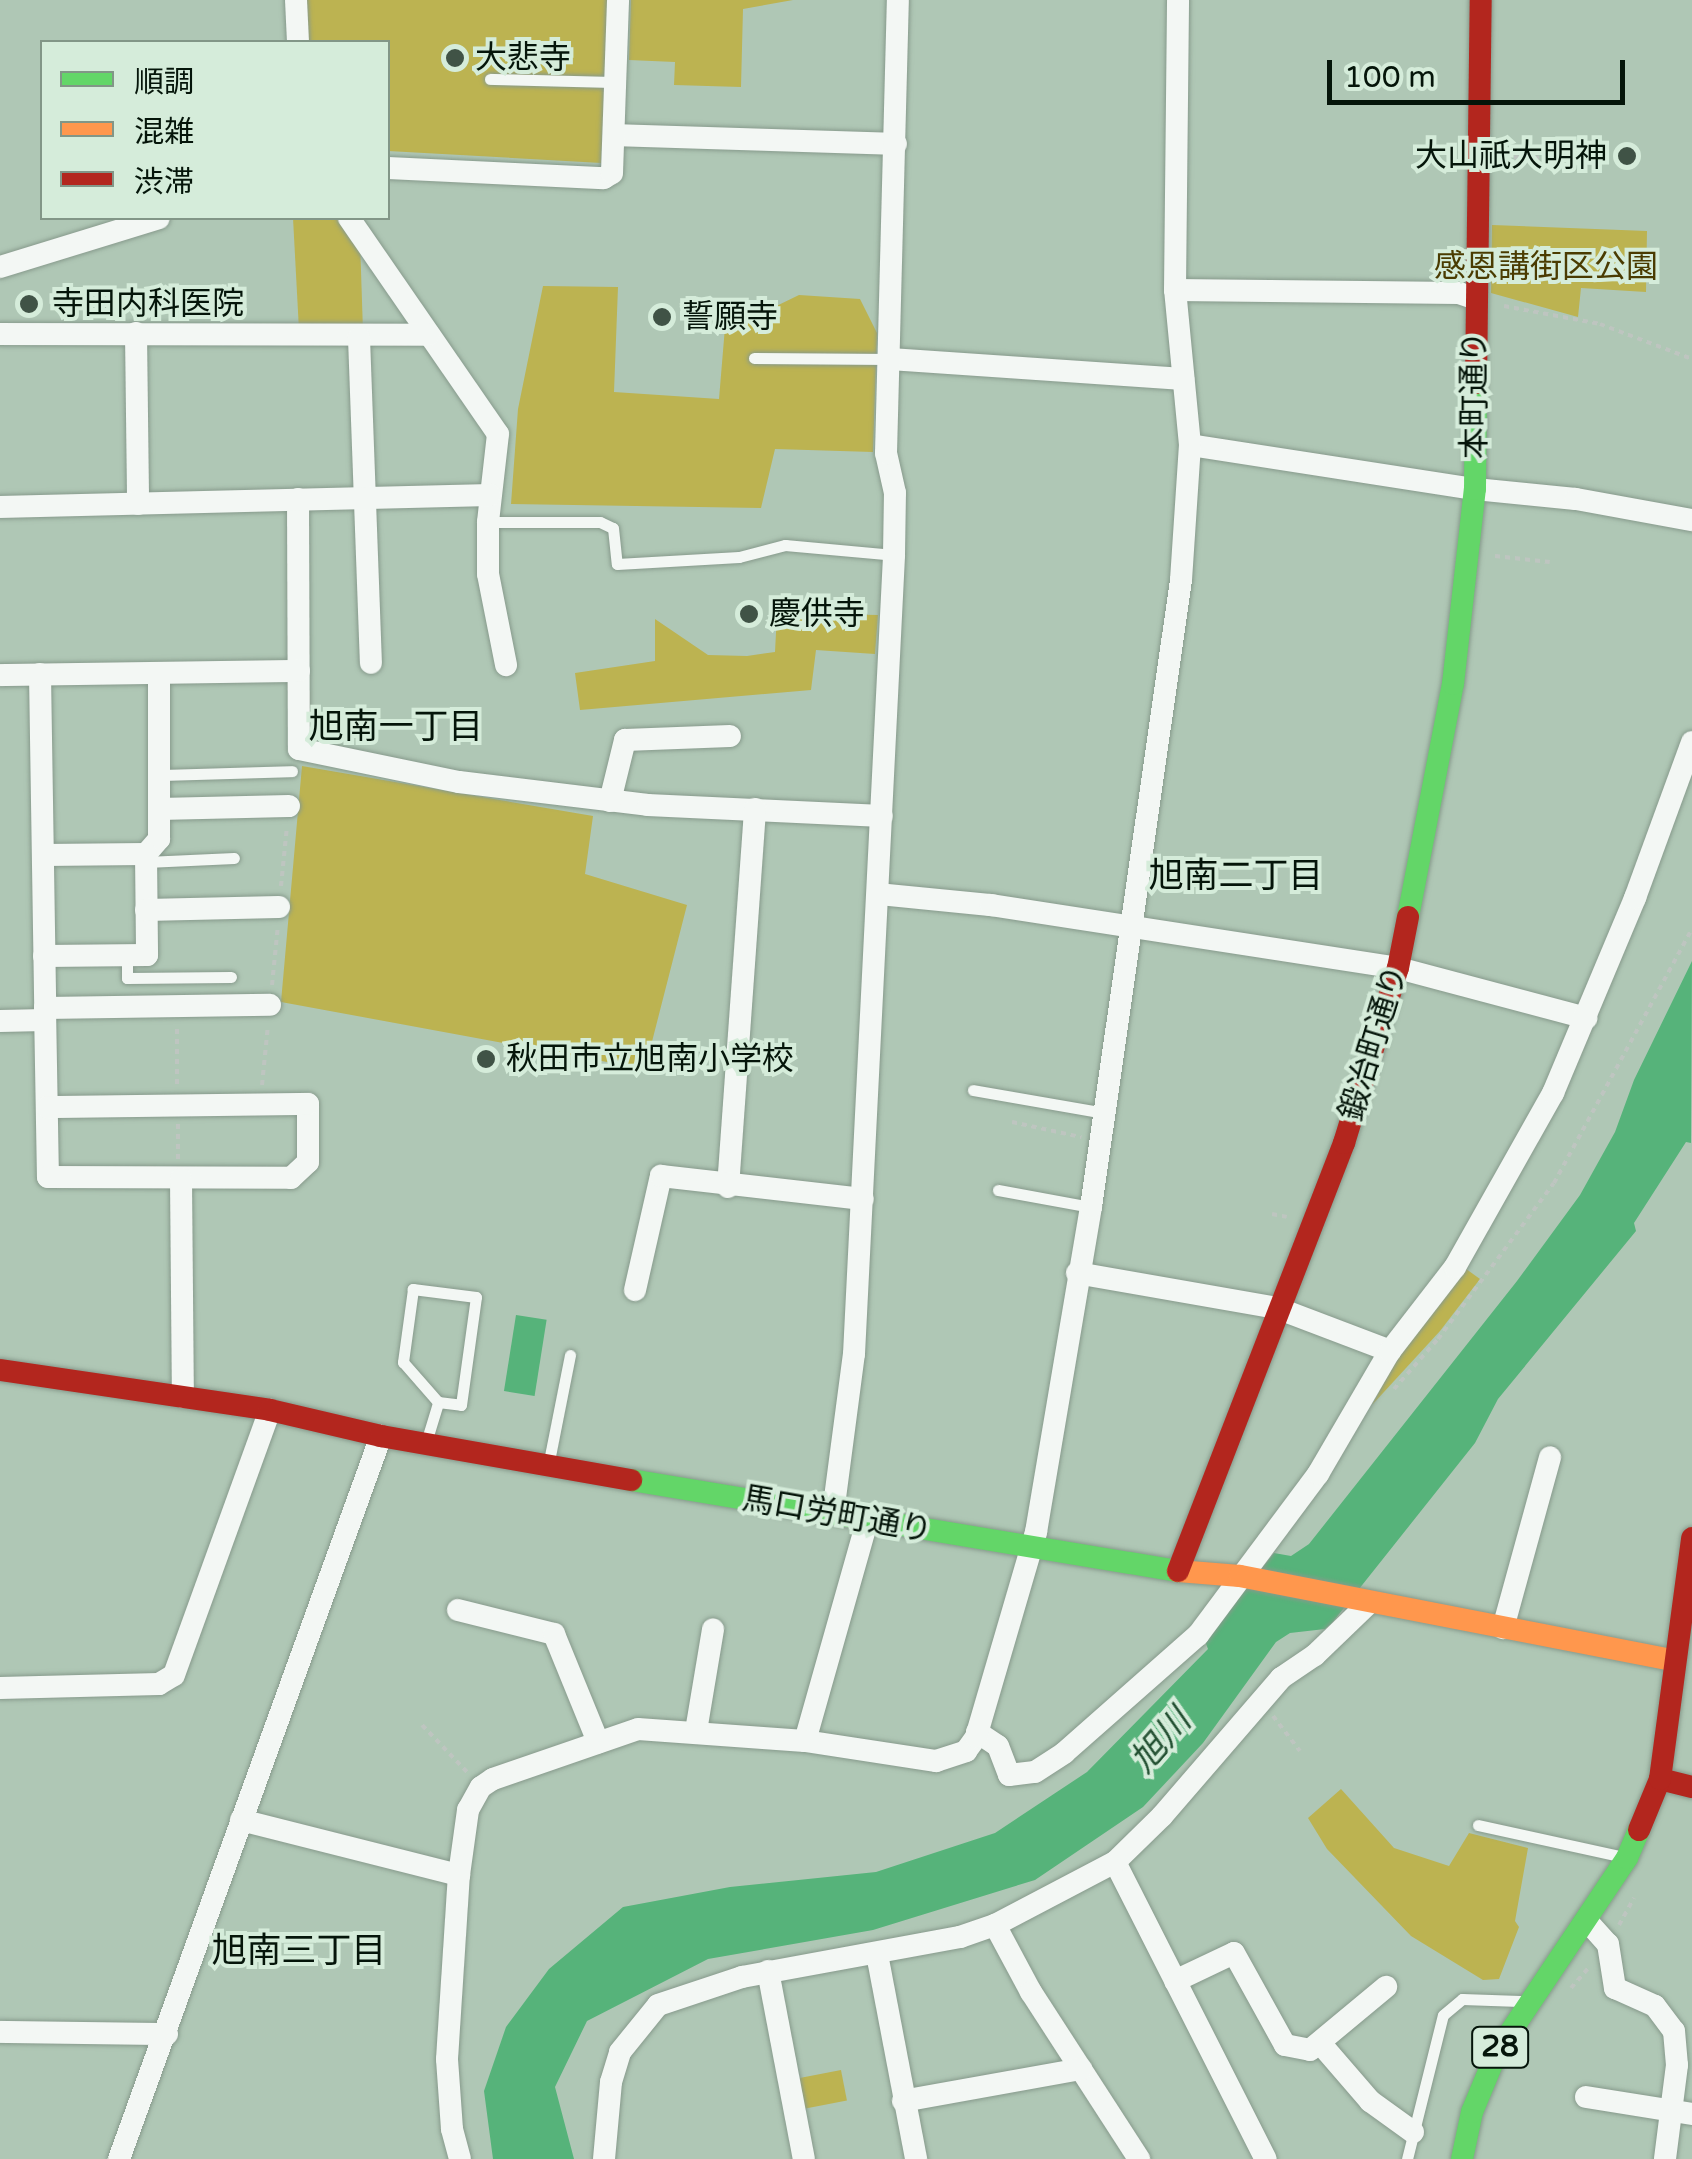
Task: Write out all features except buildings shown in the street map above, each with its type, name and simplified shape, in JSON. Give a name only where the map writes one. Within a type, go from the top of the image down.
[{"type":"street","points":[[296,0],[298,40]]},
{"type":"street","points":[[390,168],[604,178],[612,173],[618,0]]},
{"type":"street","points":[[833,1514],[854,1354],[894,555],[895,493],[886,453],[898,0]]},
{"type":"street","points":[[460,2159],[452,2130],[448,2059],[459,1875],[468,1810],[481,1788],[493,1779],[638,1729],[805,1741],[936,1762],[966,1751],[977,1732],[1031,1548],[1091,1207],[1181,580],[1190,445],[1175,290],[1178,0]]},
{"type":"street","name":"本町通り","points":[[1474,490],[1480,0]]},
{"type":"street","points":[[615,135],[896,144]]},
{"type":"street","points":[[0,268],[153,220]]},
{"type":"street","points":[[350,220],[498,434],[488,522],[488,574],[506,665]]},
{"type":"street","points":[[1175,290],[1459,293],[1476,299]]},
{"type":"street","points":[[136,333],[138,504]]},
{"type":"street","points":[[0,334],[429,336]]},
{"type":"street","points":[[359,338],[371,663]]},
{"type":"street","points":[[890,360],[1183,379]]},
{"type":"street","points":[[1190,445],[1474,490],[1576,499],[1692,520]]},
{"type":"street","name":"鍛冶町通り","points":[[1178,1571],[1344,1143],[1398,968],[1452,684],[1474,490]]},
{"type":"street","points":[[0,507],[490,496]]},
{"type":"street","points":[[298,499],[300,749],[459,782],[610,801],[882,816]]},
{"type":"street","points":[[0,675],[300,670]]},
{"type":"street","points":[[44,956],[146,955],[146,858],[158,839],[159,673]]},
{"type":"street","points":[[40,674],[48,1178],[291,1178],[308,1162],[308,1104],[47,1106]]},
{"type":"street","points":[[610,801],[625,740],[730,736]]},
{"type":"street","points":[[977,1732],[998,1746],[1009,1775],[1035,1772],[1064,1753],[1162,1670],[1246,1577],[1318,1474],[1390,1350],[1454,1267],[1553,1094],[1692,742]]},
{"type":"street","points":[[159,809],[288,806]]},
{"type":"street","points":[[728,1187],[754,809]]},
{"type":"street","points":[[43,854],[146,858]]},
{"type":"street","points":[[878,894],[991,905],[1398,968],[1586,1018]]},
{"type":"street","points":[[146,910],[280,907]]},
{"type":"street","points":[[0,1021],[45,1014],[270,1005]]},
{"type":"street","points":[[635,1290],[662,1176],[728,1187],[863,1199]]},
{"type":"street","points":[[181,1179],[182,1397]]},
{"type":"street","points":[[1077,1273],[1277,1308],[1390,1350]]},
{"type":"street","name":"馬口労町通り","points":[[0,1370],[270,1410],[381,1436],[866,1522],[1178,1571],[1246,1577],[1502,1628],[1683,1658]]},
{"type":"street","points":[[0,1688],[159,1684],[174,1675],[270,1410]]},
{"type":"street","points":[[119,2159],[381,1436]]},
{"type":"street","points":[[1502,1628],[1550,1456]]},
{"type":"street","points":[[805,1741],[866,1522]]},
{"type":"street","name":"28","points":[[1462,2159],[1484,2082],[1527,2001],[1627,1858],[1660,1780],[1683,1658],[1692,1538]]},
{"type":"street","points":[[604,2159],[611,2082],[620,2052],[640,2023],[658,2006],[696,1989],[768,1971],[960,1937],[995,1925],[1115,1862],[1162,1816],[1281,1678],[1315,1655],[1364,1602]]},
{"type":"street","points":[[458,1610],[554,1634],[598,1742]]},
{"type":"street","points":[[696,1732],[713,1629]]},
{"type":"street","points":[[1660,1780],[1692,1787]]},
{"type":"street","points":[[241,1820],[459,1875]]},
{"type":"street","points":[[1115,1862],[1266,2159]]},
{"type":"street","points":[[1587,1920],[1608,1944],[1615,1988],[1654,2006],[1674,2031],[1682,2112],[1666,2159]]},
{"type":"street","points":[[995,1925],[1031,1992],[1139,2159]]},
{"type":"street","points":[[1175,1981],[1234,1952],[1285,2045],[1310,2050],[1386,1987]]},
{"type":"street","points":[[877,1954],[916,2159]]},
{"type":"street","points":[[768,1971],[804,2159]]},
{"type":"street","points":[[0,2032],[167,2034]]},
{"type":"street","points":[[1320,2043],[1370,2101],[1413,2132]]},
{"type":"street","points":[[904,2101],[1080,2069]]},
{"type":"street","points":[[1586,2097],[1682,2112]]},
{"type":"lane","points":[[490,80],[618,82]]},
{"type":"lane","points":[[754,358],[890,360]]},
{"type":"lane","points":[[488,522],[600,522],[614,528],[617,564],[739,557],[785,545],[894,555]]},
{"type":"lane","points":[[159,775],[292,771]]},
{"type":"lane","points":[[146,858],[234,858]]},
{"type":"lane","points":[[127,956],[128,978],[231,977]]},
{"type":"lane","points":[[973,1090],[1104,1113]]},
{"type":"lane","points":[[998,1190],[1091,1207]]},
{"type":"lane","points":[[413,1289],[476,1297],[461,1405],[438,1402],[403,1362],[413,1289]]},
{"type":"lane","points":[[548,1465],[570,1355]]},
{"type":"lane","points":[[426,1443],[438,1402]]},
{"type":"lane","points":[[1478,1825],[1627,1858]]},
{"type":"lane","points":[[1406,2159],[1444,2015],[1462,1999],[1527,2001]]},
{"type":"path","points":[[1479,156],[1608,159]]},
{"type":"path","points":[[1476,299],[1600,324],[1692,359]]},
{"type":"path","points":[[1468,552],[1550,562]]},
{"type":"path","points":[[1392,1391],[1438,1339],[1562,1172],[1692,930]]},
{"type":"path","points":[[1012,1122],[1101,1141]]},
{"type":"path","points":[[1261,1701],[1300,1751]]},
{"type":"path","points":[[422,1725],[481,1788]]},
{"type":"green space","points":[[305,0],[610,0],[601,163],[390,151],[390,40],[306,40]]},
{"type":"green space","points":[[631,0],[793,0],[743,9],[741,87],[674,85],[675,62],[629,60]]},
{"type":"green space","points":[[293,220],[346,220],[360,240],[363,332],[299,330]]},
{"type":"green space","name":"感恩講街区公園","points":[[1492,225],[1647,231],[1646,292],[1581,288],[1578,317],[1491,293]]},
{"type":"green space","points":[[543,286],[618,287],[614,392],[719,399],[726,315],[764,312],[799,295],[860,299],[877,333],[873,452],[775,449],[761,508],[511,504],[518,409]]},
{"type":"green space","points":[[777,613],[878,615],[875,654],[816,650],[811,690],[580,710],[575,673],[655,661],[655,619],[708,655],[747,656],[775,652]]},
{"type":"green space","points":[[302,766],[593,816],[585,874],[687,905],[645,1069],[281,1002]]},
{"type":"green space","points":[[1462,1266],[1480,1279],[1440,1331],[1372,1405],[1417,1321]]},
{"type":"green space","points":[[1341,1789],[1394,1848],[1449,1866],[1469,1833],[1528,1848],[1515,1921],[1519,1927],[1499,1979],[1483,1980],[1411,1936],[1327,1849],[1308,1818]]},
{"type":"green space","points":[[841,2070],[847,2100],[802,2109],[796,2079]]},
{"type":"water","name":"旭川","points":[[1692,961],[1691,1143],[1686,1142],[1634,1223],[1636,1231],[1498,1399],[1475,1443],[1332,1623],[1325,1629],[1290,1633],[1276,1642],[1203,1743],[1143,1807],[1035,1880],[873,1930],[708,1959],[587,2021],[555,2087],[574,2159],[493,2159],[484,2091],[506,2027],[549,1969],[623,1907],[730,1887],[876,1872],[995,1833],[1087,1772],[1208,1649],[1205,1641],[1274,1553],[1291,1556],[1309,1544],[1517,1281],[1580,1195],[1615,1132],[1634,1080]]},
{"type":"water","points":[[516,1315],[547,1320],[535,1396],[504,1391]]},
{"type":"traffic: fast","points":[[1408,917],[1453,684],[1475,489],[1476,383]]},
{"type":"traffic: fast","points":[[631,1480],[1178,1571]]},
{"type":"traffic: fast","points":[[1462,2159],[1472,2112],[1497,2052],[1627,1858],[1639,1830]]},
{"type":"traffic: slow","points":[[1178,1571],[1240,1576],[1674,1660]]},
{"type":"traffic: jam","points":[[1476,383],[1481,0]]},
{"type":"traffic: jam","points":[[1178,1571],[1344,1143],[1398,968],[1408,917]]},
{"type":"traffic: jam","points":[[0,1370],[270,1410],[381,1436],[631,1480]]},
{"type":"traffic: jam","points":[[1639,1830],[1660,1779],[1692,1538]]},
{"type":"traffic: jam","points":[[1660,1779],[1692,1787]]},
{"type":"place","name":"大悲寺","points":[[455,58]]},
{"type":"place","name":"大山祇大明神","points":[[1627,156]]},
{"type":"place","name":"寺田内科医院","points":[[29,304]]},
{"type":"place","name":"誓願寺","points":[[662,317]]},
{"type":"place","name":"慶供寺","points":[[749,614]]},
{"type":"place","name":"秋田市立旭南小学校","points":[[486,1059]]},
{"type":"district","name":"旭南一丁目","points":[[396,727]]},
{"type":"district","name":"旭南二丁目","points":[[1236,876]]},
{"type":"district","name":"旭南三丁目","points":[[299,1951]]}]
